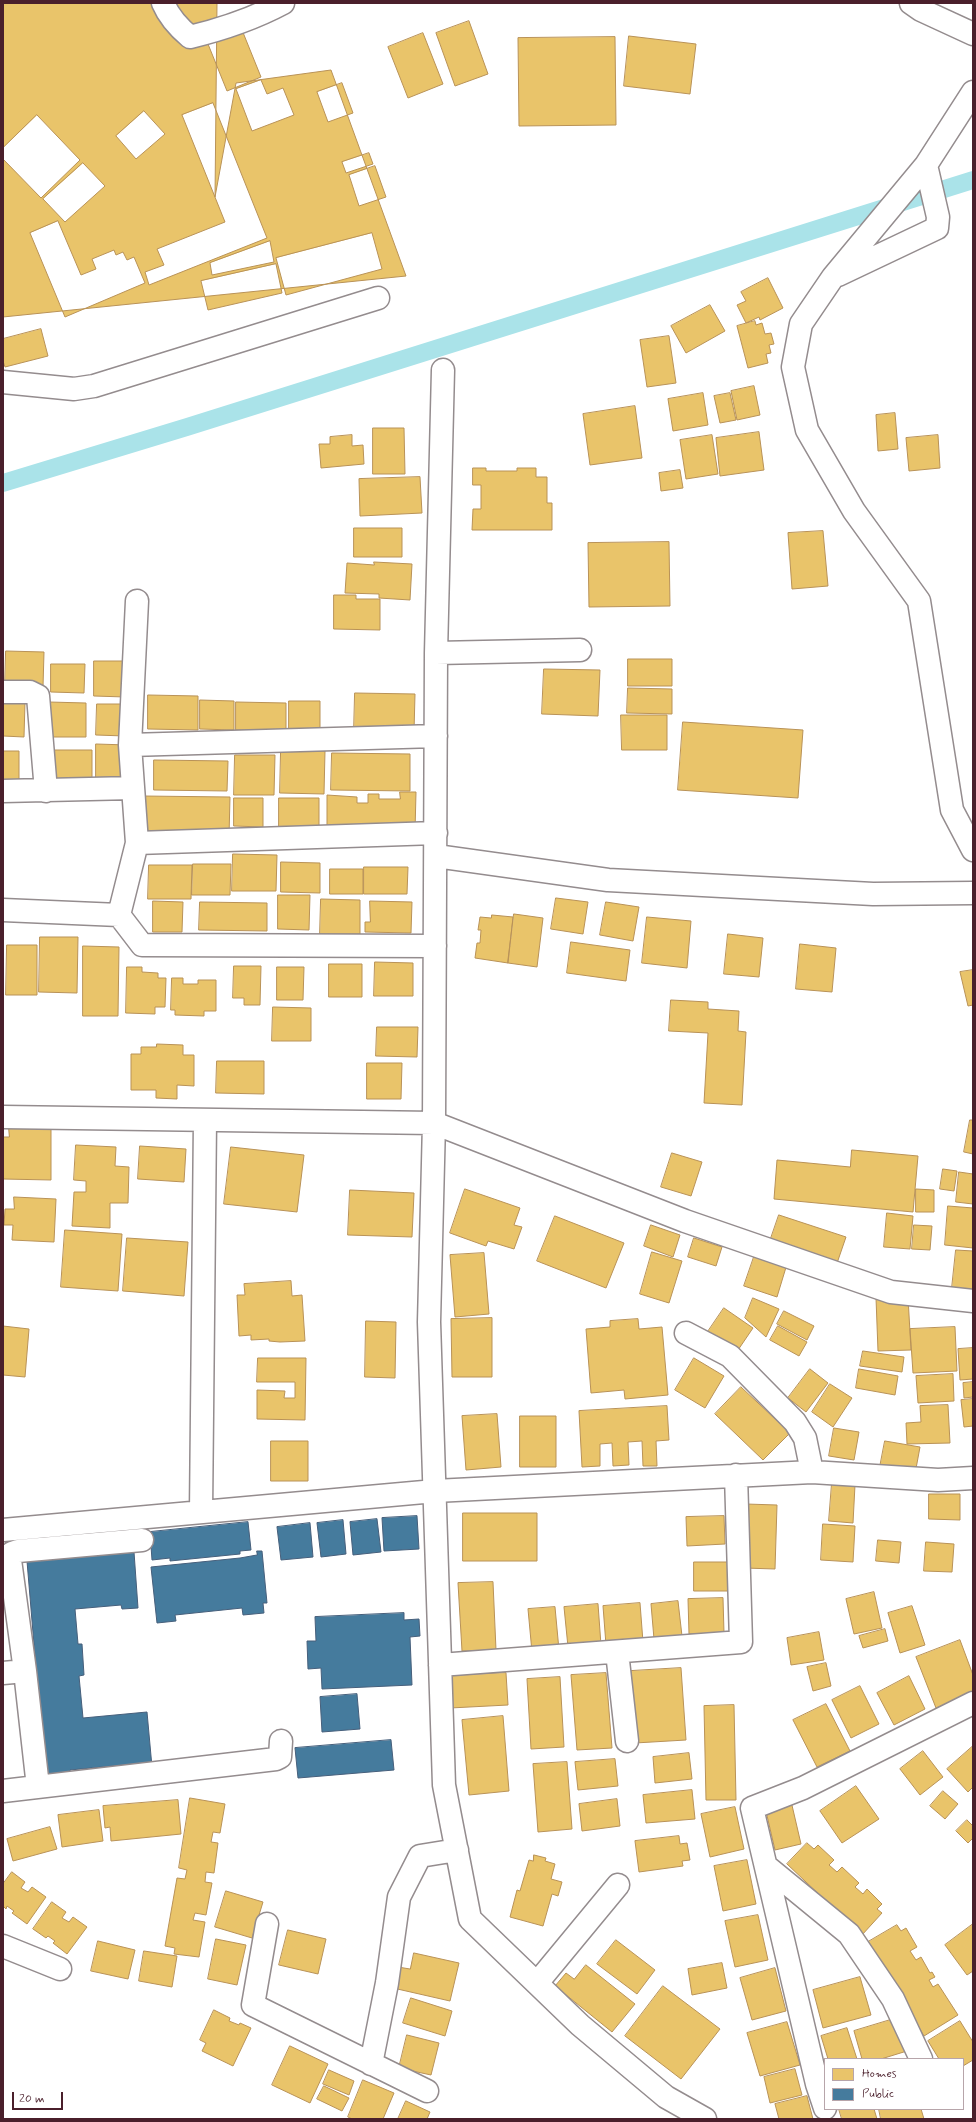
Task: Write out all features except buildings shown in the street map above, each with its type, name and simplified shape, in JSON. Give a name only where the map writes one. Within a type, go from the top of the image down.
[{"type":"street","points":[[163,3],[168,15],[180,29],[190,37],[220,30],[255,18],[283,3]]},
{"type":"street","points":[[911,3],[921,10],[973,34]]},
{"type":"street","points":[[973,92],[925,165],[833,277],[801,324],[793,367],[807,430],[854,511],[919,601],[952,810],[973,850]]},
{"type":"street","points":[[833,277],[938,228],[938,217],[925,165]]},
{"type":"street","points":[[3,382],[74,389],[94,386],[378,298]]},
{"type":"street","points":[[443,370],[436,653],[434,1123],[429,1322],[444,1785],[470,1919],[580,2025],[666,2097],[705,2119]]},
{"type":"street","points":[[119,915],[137,843],[130,745],[137,601]]},
{"type":"street","points":[[436,653],[580,650]]},
{"type":"street","points":[[3,692],[30,692],[38,696],[46,790]]},
{"type":"street","points":[[130,745],[436,736]]},
{"type":"street","points":[[3,791],[133,788]]},
{"type":"street","points":[[137,843],[436,833]]},
{"type":"street","points":[[436,856],[608,880],[873,894],[973,893]]},
{"type":"street","points":[[3,910],[119,915]]},
{"type":"street","points":[[119,915],[142,945],[435,946]]},
{"type":"street","points":[[3,1117],[434,1123],[685,1221],[891,1292],[973,1301]]},
{"type":"street","points":[[201,1512],[205,1120]]},
{"type":"street","points":[[686,1333],[730,1356],[795,1422],[805,1438],[812,1472]]},
{"type":"street","points":[[3,1530],[435,1491],[812,1472],[938,1480],[973,1478]]},
{"type":"street","points":[[440,1665],[741,1642],[736,1475]]},
{"type":"street","points":[[38,1787],[25,1671],[10,1560],[12,1553],[18,1551],[142,1540]]},
{"type":"street","points":[[617,1652],[626,1741]]},
{"type":"street","points":[[3,1673],[25,1671]]},
{"type":"street","points":[[824,2102],[821,2083],[752,1808],[803,1788],[973,1703]]},
{"type":"street","points":[[3,1791],[276,1759],[280,1757],[281,1741]]},
{"type":"street","points":[[371,2064],[387,1983],[400,1897],[420,1856],[457,1850]]},
{"type":"street","points":[[766,1866],[850,1934],[893,1999],[921,2058]]},
{"type":"street","points":[[537,1983],[618,1885]]},
{"type":"street","points":[[267,1924],[253,2005],[427,2091]]},
{"type":"street","points":[[3,1946],[60,1969]]},
{"type":"waterway","points":[[3,483],[187,427],[973,180]]}]
